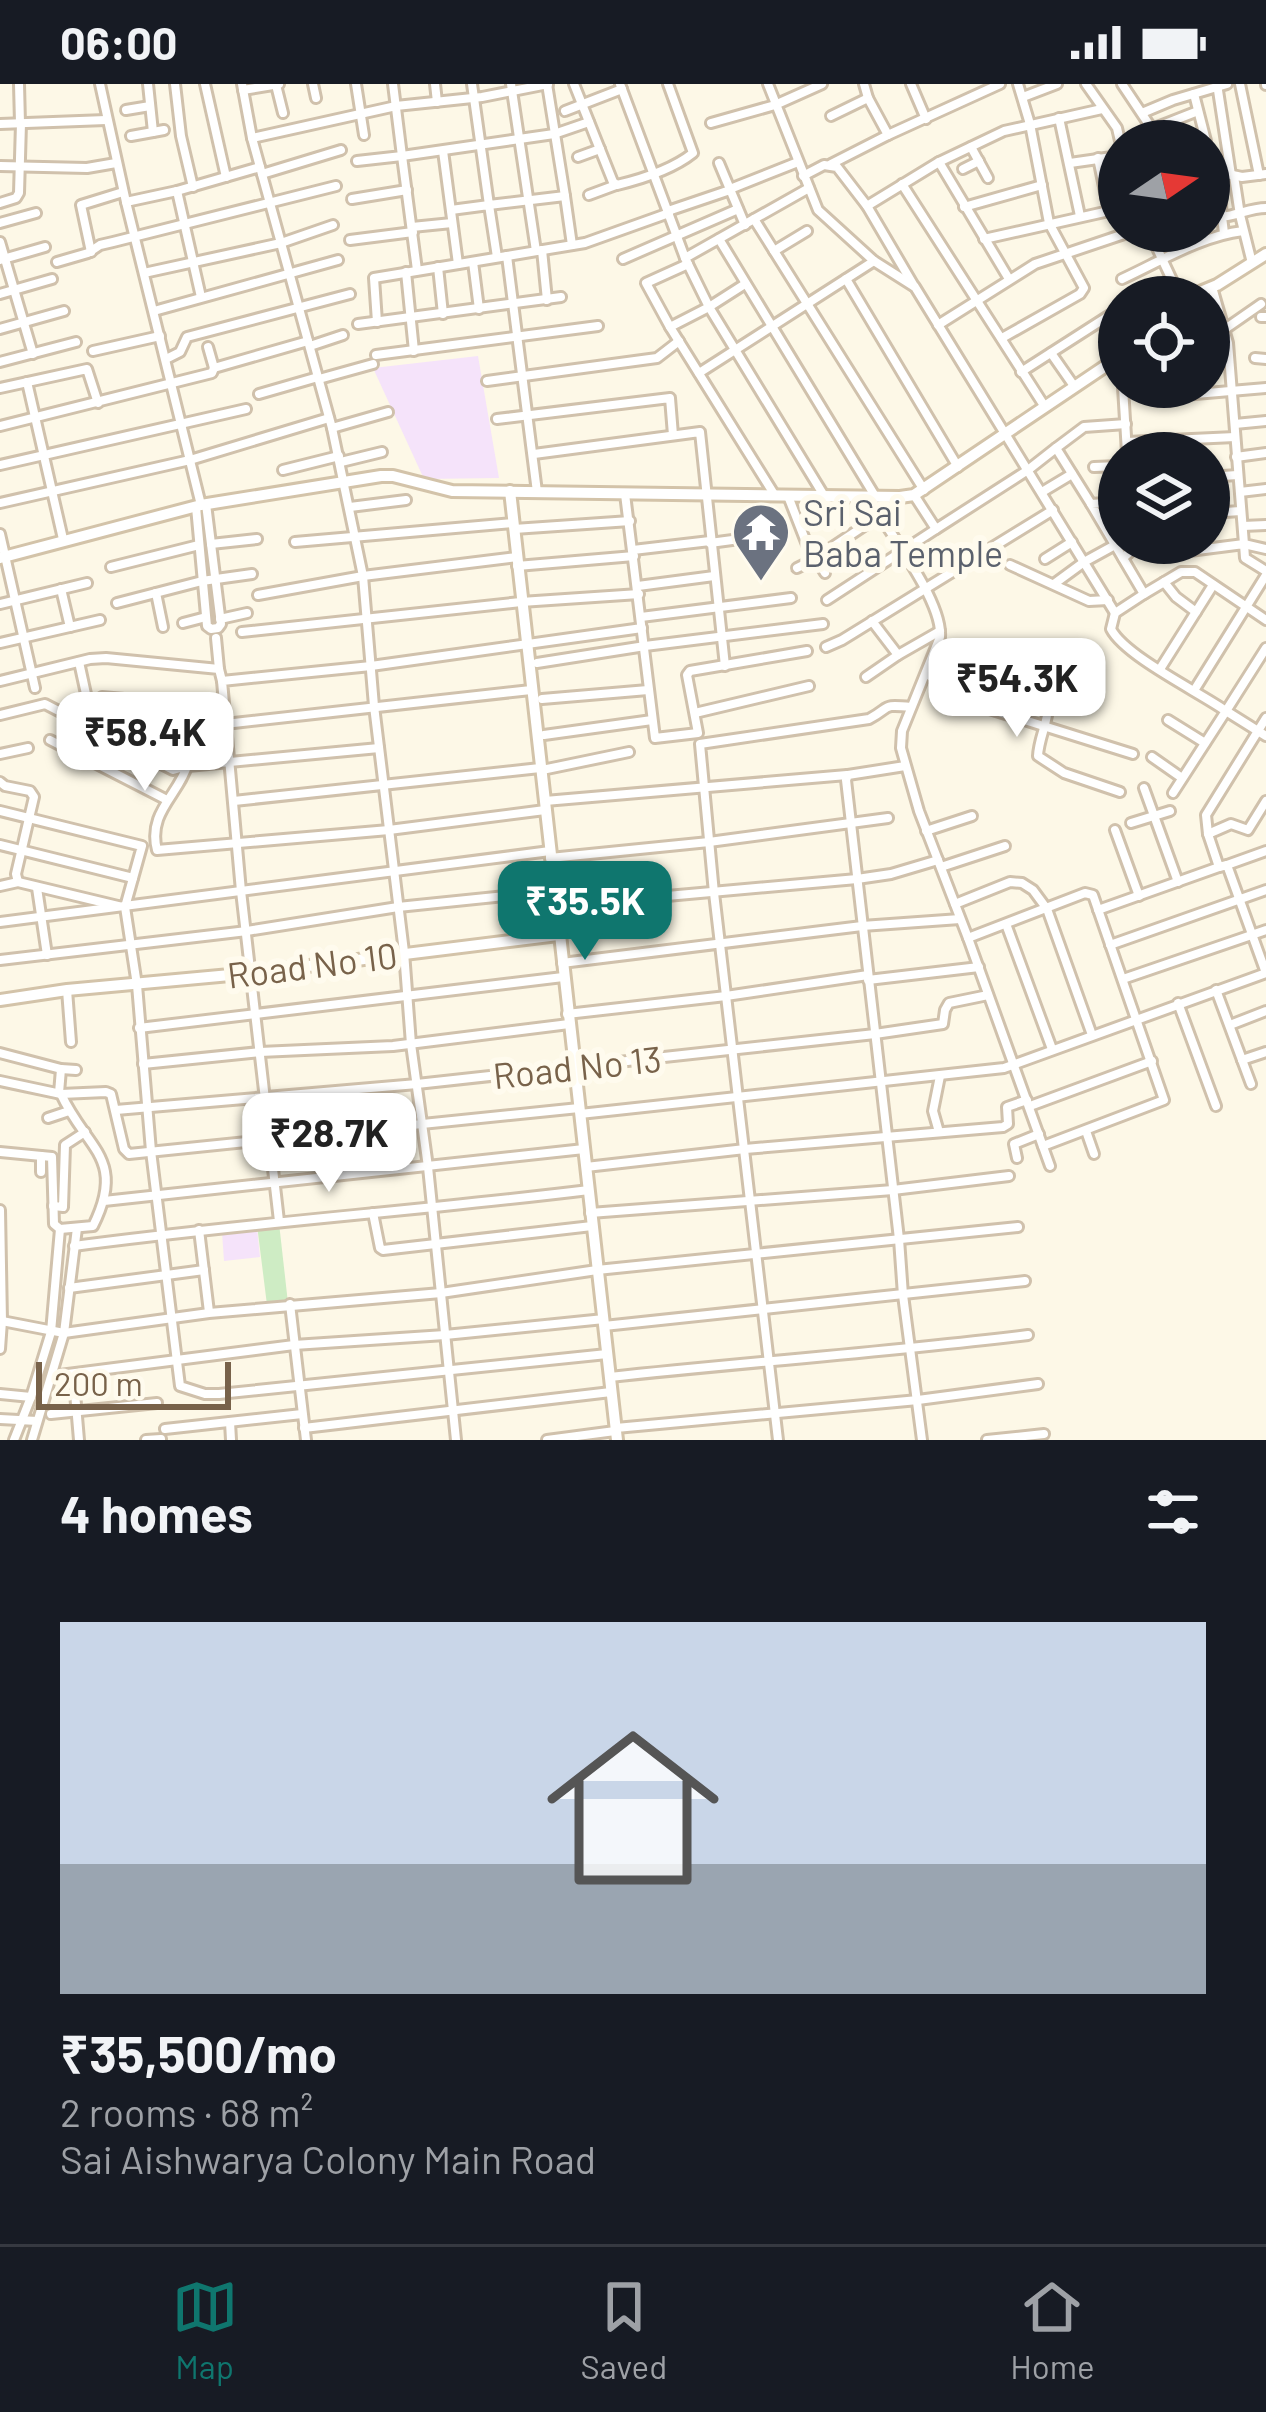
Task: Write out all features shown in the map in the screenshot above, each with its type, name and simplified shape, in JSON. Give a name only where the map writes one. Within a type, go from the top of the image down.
[{"type":"street","points":[[0,203],[18,196],[19,84]]},
{"type":"street","points":[[100,84],[211,544],[220,619],[220,627],[211,629],[199,544],[202,510]]},
{"type":"street","points":[[148,84],[153,132]]},
{"type":"street","points":[[175,84],[193,187]]},
{"type":"street","points":[[205,84],[226,177]]},
{"type":"street","points":[[284,113],[278,84],[243,87],[252,138],[345,479],[363,576],[456,1440]]},
{"type":"street","points":[[313,84],[316,98]]},
{"type":"street","points":[[356,84],[364,135]]},
{"type":"street","points":[[393,84],[417,270]]},
{"type":"street","points":[[435,84],[436,102]]},
{"type":"street","points":[[472,84],[489,205],[513,304],[537,492]]},
{"type":"street","points":[[252,138],[396,106],[548,84],[572,245]]},
{"type":"street","points":[[574,84],[617,184]]},
{"type":"street","points":[[768,84],[818,209],[874,260],[915,287]]},
{"type":"street","points":[[711,123],[776,105],[822,84]]},
{"type":"street","points":[[864,84],[888,135]]},
{"type":"street","points":[[926,84],[912,87],[926,119]]},
{"type":"street","points":[[803,176],[1000,84]]},
{"type":"street","points":[[1002,338],[1084,288],[1049,223],[1018,84]]},
{"type":"street","points":[[1086,84],[1111,120]]},
{"type":"street","points":[[1122,84],[1147,120]]},
{"type":"street","points":[[1232,176],[1262,175],[1240,84]]},
{"type":"street","points":[[590,195],[655,173],[693,152],[673,85]]},
{"type":"street","points":[[1023,97],[1055,85]]},
{"type":"street","points":[[1142,113],[1221,85],[1225,120]]},
{"type":"street","points":[[565,111],[621,87],[709,308],[823,494]]},
{"type":"street","points":[[511,88],[547,299]]},
{"type":"street","points":[[1194,94],[1201,120]]},
{"type":"street","points":[[831,116],[868,98]]},
{"type":"street","points":[[126,110],[150,106]]},
{"type":"street","points":[[867,206],[938,162],[1004,131],[1102,109]]},
{"type":"street","points":[[1174,120],[1198,111]]},
{"type":"street","points":[[1059,118],[1080,217]]},
{"type":"street","points":[[0,124],[106,120]]},
{"type":"street","points":[[357,161],[554,134],[589,122]]},
{"type":"street","points":[[1250,125],[1266,127]]},
{"type":"street","points":[[130,136],[164,130]]},
{"type":"street","points":[[971,147],[988,178]]},
{"type":"street","points":[[578,158],[600,148]]},
{"type":"street","points":[[92,252],[81,205],[177,191],[341,150]]},
{"type":"street","points":[[443,151],[458,264]]},
{"type":"street","points":[[1070,163],[1098,158]]},
{"type":"street","points":[[963,169],[979,160]]},
{"type":"street","points":[[1230,160],[1252,262]]},
{"type":"street","points":[[377,322],[374,278],[605,238],[799,162]]},
{"type":"street","points":[[938,162],[1009,279]]},
{"type":"street","points":[[0,166],[87,168],[116,163]]},
{"type":"street","points":[[719,163],[745,225]]},
{"type":"street","points":[[830,164],[867,206],[1108,600],[1115,613],[1111,629],[1115,638],[1262,734]]},
{"type":"street","points":[[902,184],[1045,406]]},
{"type":"street","points":[[964,207],[1042,184]]},
{"type":"street","points":[[57,262],[100,245],[336,186]]},
{"type":"street","points":[[809,188],[646,283],[825,573]]},
{"type":"street","points":[[352,199],[406,190]]},
{"type":"street","points":[[177,191],[201,297]]},
{"type":"street","points":[[451,210],[566,196]]},
{"type":"street","points":[[1230,216],[1266,208]]},
{"type":"street","points":[[623,259],[738,209]]},
{"type":"street","points":[[0,223],[36,213]]},
{"type":"street","points":[[984,239],[1098,213]]},
{"type":"street","points":[[754,219],[808,302],[937,529]]},
{"type":"street","points":[[350,240],[452,223]]},
{"type":"street","points":[[144,273],[280,243],[333,225]]},
{"type":"street","points":[[774,251],[807,231]]},
{"type":"street","points":[[1230,232],[1243,231]]},
{"type":"street","points":[[719,239],[938,614],[941,630],[936,651],[902,731],[901,748],[926,831],[1050,1166]]},
{"type":"street","points":[[0,242],[34,354]]},
{"type":"street","points":[[938,325],[1035,264],[1098,244]]},
{"type":"street","points":[[3,259],[45,247]]},
{"type":"street","points":[[1159,252],[1172,276]]},
{"type":"street","points":[[1128,276],[1181,252]]},
{"type":"street","points":[[1230,276],[1266,254]]},
{"type":"street","points":[[154,311],[338,260]]},
{"type":"street","points":[[699,373],[874,260]]},
{"type":"street","points":[[472,262],[479,309]]},
{"type":"street","points":[[438,267],[443,314]]},
{"type":"street","points":[[406,272],[414,351]]},
{"type":"street","points":[[1210,272],[1211,276]]},
{"type":"street","points":[[0,294],[52,279]]},
{"type":"street","points":[[846,279],[958,467]]},
{"type":"street","points":[[670,327],[745,284]]},
{"type":"street","points":[[166,358],[180,352],[187,338],[350,295]]},
{"type":"street","points":[[358,324],[561,297]]},
{"type":"street","points":[[1230,325],[1261,304]]},
{"type":"street","points":[[0,328],[64,310]]},
{"type":"street","points":[[1021,372],[1098,323]]},
{"type":"street","points":[[259,394],[414,351],[598,326]]},
{"type":"street","points":[[214,368],[344,335]]},
{"type":"street","points":[[93,351],[160,336]]},
{"type":"street","points":[[487,381],[657,358],[679,341]]},
{"type":"street","points":[[0,362],[76,342]]},
{"type":"street","points":[[0,426],[212,373],[208,347]]},
{"type":"street","points":[[1051,352],[1074,386]]},
{"type":"street","points":[[1195,689],[1266,573],[1245,558],[1230,367]]},
{"type":"street","points":[[0,388],[87,369],[98,403]]},
{"type":"street","points":[[3,557],[63,539],[345,479],[393,476],[452,491],[871,496],[919,492],[1098,371]]},
{"type":"street","points":[[27,382],[63,539]]},
{"type":"street","points":[[1230,390],[1266,388]]},
{"type":"street","points":[[497,419],[670,398],[674,435]]},
{"type":"street","points":[[1125,408],[1126,432]]},
{"type":"street","points":[[0,465],[246,409]]},
{"type":"street","points":[[0,503],[388,412]]},
{"type":"street","points":[[1235,424],[1266,422]]},
{"type":"street","points":[[827,600],[1028,470],[1084,427],[1126,424]]},
{"type":"street","points":[[534,454],[700,432],[725,666]]},
{"type":"street","points":[[1230,437],[1235,437]]},
{"type":"street","points":[[1056,448],[1098,516]]},
{"type":"street","points":[[283,470],[382,452]]},
{"type":"street","points":[[1236,457],[1266,454]]},
{"type":"street","points":[[1094,467],[1098,467]]},
{"type":"street","points":[[1042,492],[1072,474]]},
{"type":"street","points":[[1230,476],[1238,476]]},
{"type":"street","points":[[1240,492],[1266,489]]},
{"type":"street","points":[[510,491],[616,1433]]},
{"type":"street","points":[[626,494],[655,738],[698,733],[687,672],[807,651]]},
{"type":"street","points":[[350,507],[406,500]]},
{"type":"street","points":[[1091,504],[1098,504]]},
{"type":"street","points":[[826,647],[1053,510]]},
{"type":"street","points":[[1230,512],[1241,511]]},
{"type":"street","points":[[797,568],[879,516]]},
{"type":"street","points":[[295,542],[630,521]]},
{"type":"street","points":[[1243,526],[1266,525]]},
{"type":"street","points":[[0,534],[35,688]]},
{"type":"street","points":[[258,595],[363,576],[633,553],[777,534]]},
{"type":"street","points":[[211,544],[257,538]]},
{"type":"street","points":[[1045,559],[1072,542]]},
{"type":"street","points":[[111,567],[199,544]]},
{"type":"street","points":[[1230,546],[1266,549]]},
{"type":"street","points":[[1054,584],[1098,554]]},
{"type":"street","points":[[1126,564],[1144,594]]},
{"type":"street","points":[[1010,565],[1089,601],[1108,600]]},
{"type":"street","points":[[1115,613],[1188,571],[1266,620]]},
{"type":"street","points":[[118,603],[251,574]]},
{"type":"street","points":[[242,632],[638,590],[714,575]]},
{"type":"street","points":[[1164,582],[1196,612]]},
{"type":"street","points":[[0,604],[87,583]]},
{"type":"street","points":[[1160,669],[1214,585]]},
{"type":"street","points":[[61,589],[70,627]]},
{"type":"street","points":[[157,593],[163,627]]},
{"type":"street","points":[[641,616],[791,598]]},
{"type":"street","points":[[220,619],[247,614]]},
{"type":"street","points":[[183,622],[206,617]]},
{"type":"street","points":[[0,643],[100,620]]},
{"type":"street","points":[[872,621],[898,655]]},
{"type":"street","points":[[537,663],[823,624]]},
{"type":"street","points":[[222,681],[371,666],[642,628]]},
{"type":"street","points":[[866,677],[941,630]]},
{"type":"street","points":[[217,638],[279,1221]]},
{"type":"street","points":[[1173,794],[1266,648]]},
{"type":"street","points":[[936,651],[1039,686],[1049,699],[1037,749],[1040,759],[1064,773],[1120,792]]},
{"type":"street","points":[[0,681],[106,658],[220,669]]},
{"type":"street","points":[[79,662],[86,694]]},
{"type":"street","points":[[927,674],[967,702],[1133,754]]},
{"type":"street","points":[[695,713],[809,686]]},
{"type":"street","points":[[225,724],[531,690]]},
{"type":"street","points":[[542,699],[649,690]]},
{"type":"street","points":[[102,697],[224,708]]},
{"type":"street","points":[[119,722],[122,699]]},
{"type":"street","points":[[154,740],[157,702]]},
{"type":"street","points":[[0,715],[45,704],[173,770],[380,748]]},
{"type":"street","points":[[194,705],[188,766],[159,814],[157,850],[389,830],[702,785],[848,775],[905,766]]},
{"type":"street","points":[[778,1440],[699,747],[703,742],[869,719],[885,707],[911,707]]},
{"type":"street","points":[[0,1081],[60,1093],[111,1094],[126,1153],[978,1073],[1013,1064],[1266,973],[1240,899],[1208,833],[1206,815],[1262,734],[1266,718]]},
{"type":"street","points":[[544,735],[652,720]]},
{"type":"street","points":[[1168,720],[1205,743]]},
{"type":"street","points":[[50,740],[166,800]]},
{"type":"street","points":[[0,754],[28,748]]},
{"type":"street","points":[[234,801],[540,769],[629,752]]},
{"type":"street","points":[[1152,757],[1182,778]]},
{"type":"street","points":[[848,775],[902,1295],[922,1440]]},
{"type":"street","points":[[0,782],[33,793],[18,882]]},
{"type":"street","points":[[1144,788],[1178,882]]},
{"type":"street","points":[[1208,833],[1231,824],[1248,830],[1266,801]]},
{"type":"street","points":[[1131,823],[1170,811]]},
{"type":"street","points":[[0,812],[142,846],[125,908],[180,1386],[219,1394],[607,1354]]},
{"type":"street","points":[[926,831],[972,816]]},
{"type":"street","points":[[0,922],[394,872],[709,842],[888,818]]},
{"type":"street","points":[[1114,830],[1139,896]]},
{"type":"street","points":[[0,845],[133,878]]},
{"type":"street","points":[[556,906],[857,879],[1005,846]]},
{"type":"street","points":[[1098,910],[1266,850]]},
{"type":"street","points":[[955,904],[1016,881],[1033,890],[1047,909],[1092,1035]]},
{"type":"street","points":[[0,886],[18,882],[125,908]]},
{"type":"street","points":[[37,888],[46,955]]},
{"type":"street","points":[[1110,945],[1266,890]]},
{"type":"street","points":[[0,960],[554,891]]},
{"type":"street","points":[[968,938],[1089,892],[1123,979],[1164,1100],[1043,1147]]},
{"type":"street","points":[[562,963],[862,926],[961,920]]},
{"type":"street","points":[[1006,924],[1052,1049]]},
{"type":"street","points":[[1123,979],[1266,929]]},
{"type":"street","name":"Road No 10","points":[[0,1000],[558,935]]},
{"type":"street","points":[[142,1064],[411,1044],[726,996],[979,968]]},
{"type":"street","points":[[139,1028],[563,977]]},
{"type":"street","points":[[67,990],[71,1042]]},
{"type":"street","points":[[1216,990],[1251,1084]]},
{"type":"street","name":"Road No 13","points":[[116,1110],[417,1084],[875,1034],[943,1024],[949,1003],[988,995]]},
{"type":"street","points":[[1178,1003],[1216,1106]]},
{"type":"street","points":[[1230,1025],[1266,1011]]},
{"type":"street","points":[[0,1052],[76,1070]]},
{"type":"street","points":[[1243,1060],[1266,1052]]},
{"type":"street","points":[[586,1167],[1007,1125],[1007,1107],[1152,1061]]},
{"type":"street","points":[[0,1152],[52,1157],[54,1224],[60,1228],[93,1226],[109,1185],[107,1175],[99,1153],[60,1093],[61,1069]]},
{"type":"street","points":[[939,1132],[933,1111],[940,1076]]},
{"type":"street","points":[[48,1118],[69,1111]]},
{"type":"street","points":[[1086,1130],[1094,1154]]},
{"type":"street","points":[[53,1206],[63,1207],[65,1144],[86,1132]]},
{"type":"street","points":[[1017,1159],[1014,1144],[1039,1134]]},
{"type":"street","points":[[104,1202],[584,1149]]},
{"type":"street","points":[[41,1156],[41,1172]]},
{"type":"street","points":[[373,1214],[383,1250],[751,1200],[1009,1176]]},
{"type":"street","points":[[74,1246],[589,1190]]},
{"type":"street","points":[[0,1210],[0,1349]]},
{"type":"street","points":[[2,1321],[64,1333],[171,1317],[441,1293],[597,1270],[1018,1227]]},
{"type":"street","points":[[14,1440],[51,1332],[60,1228]]},
{"type":"street","points":[[32,1440],[64,1333],[77,1228]]},
{"type":"street","points":[[199,1230],[209,1313]]},
{"type":"street","points":[[68,1288],[204,1270]]},
{"type":"street","points":[[52,1376],[295,1345],[764,1310],[1025,1281]]},
{"type":"street","points":[[290,1304],[306,1440]]},
{"type":"street","points":[[608,1377],[1028,1335]]},
{"type":"street","points":[[548,1440],[1038,1384]]},
{"type":"street","points":[[304,1428],[611,1392]]},
{"type":"street","points":[[75,1393],[80,1440]]},
{"type":"street","points":[[0,1394],[31,1397]]},
{"type":"street","points":[[50,1414],[158,1403]]},
{"type":"street","points":[[146,1440],[230,1422],[302,1414]]},
{"type":"street","points":[[0,1419],[37,1421]]},
{"type":"street","points":[[230,1422],[231,1440]]},
{"type":"street","points":[[987,1440],[1044,1434]]},
{"type":"shaded area","points":[[478,356],[499,478],[424,479],[373,368]]},
{"type":"shaded area","points":[[257,1228],[260,1257],[224,1261],[222,1232]]},
{"type":"green space","points":[[279,1223],[288,1303],[267,1305],[257,1225]]},
{"type":"place","name":"Sri Sai Baba Temple","points":[[761,583]]}]
